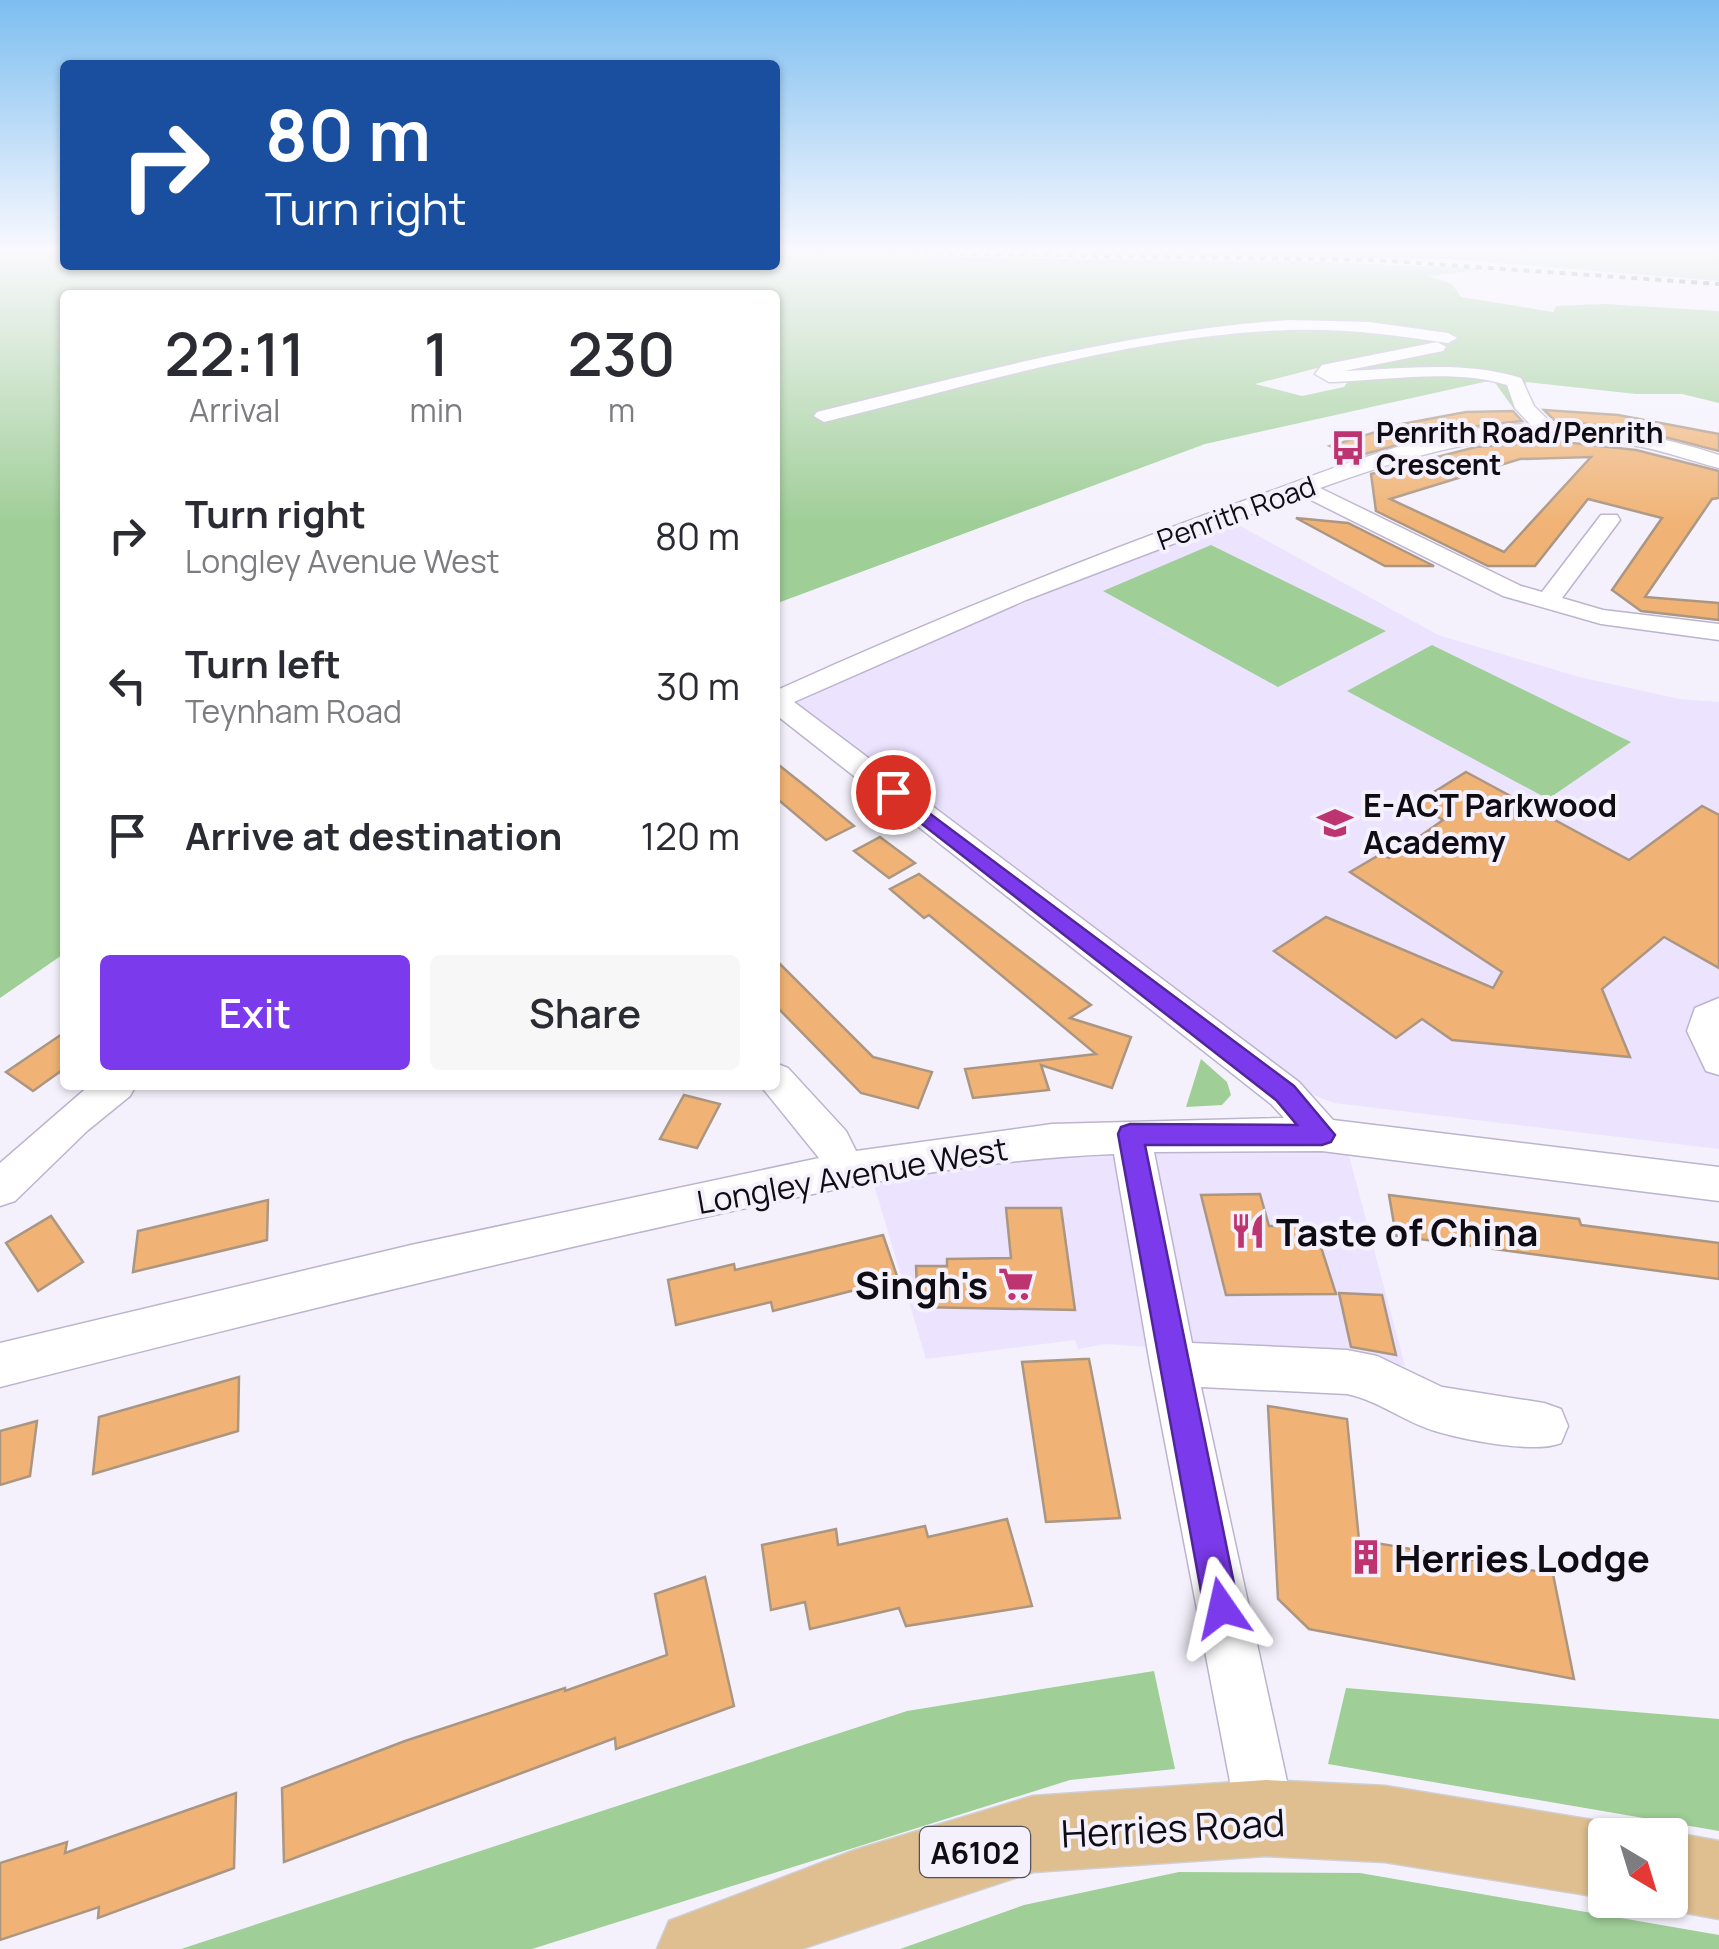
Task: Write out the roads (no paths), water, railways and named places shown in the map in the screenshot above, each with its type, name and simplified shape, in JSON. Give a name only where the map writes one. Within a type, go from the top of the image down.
[{"type":"main road","name":"Herries Road","points":[[697,1949],[854,1889],[1033,1834],[1266,1818],[1385,1824],[1588,1857]]},
{"type":"main road","points":[[1688,1874],[1719,1880]]},
{"type":"street","points":[[824,416],[1040,359],[1140,342]]},
{"type":"street","points":[[1443,342],[1437,347],[1328,369],[1324,374],[1504,377],[1515,382],[1525,408],[1546,430]]},
{"type":"street","name":"Penrith Road","points":[[780,699],[986,607],[1301,488],[1450,442],[1486,434],[1546,430],[1624,438],[1719,462]]},
{"type":"street","points":[[1301,488],[1476,577],[1547,602],[1601,617],[1719,632]]},
{"type":"street","points":[[1547,602],[1609,520]]},
{"type":"street","points":[[780,705],[1285,1093],[1322,1135]]},
{"type":"street","points":[[1719,1011],[1708,1018],[1706,1031],[1719,1061]]},
{"type":"street","points":[[780,1084],[832,1142],[846,1169]]},
{"type":"street","points":[[0,1190],[73,1120],[111,1090]]},
{"type":"street","points":[[1130,1134],[1266,1818]]},
{"type":"street","name":"Longley Avenue West","points":[[0,1365],[411,1264],[846,1169],[1052,1140],[1130,1134],[1322,1135],[1719,1184]]},
{"type":"street","points":[[1173,1364],[1347,1372],[1377,1378],[1437,1408],[1544,1426]]},
{"type":"place","name":"Penrith Road/Penrith Crescent","points":[[1348,448]]},
{"type":"place","name":"E-ACT Parkwood Academy","points":[[1335,823]]},
{"type":"place","name":"Taste of China","points":[[1248,1231]]},
{"type":"place","name":"Singh's","points":[[1016,1284]]},
{"type":"place","name":"Herries Lodge","points":[[1366,1557]]}]
